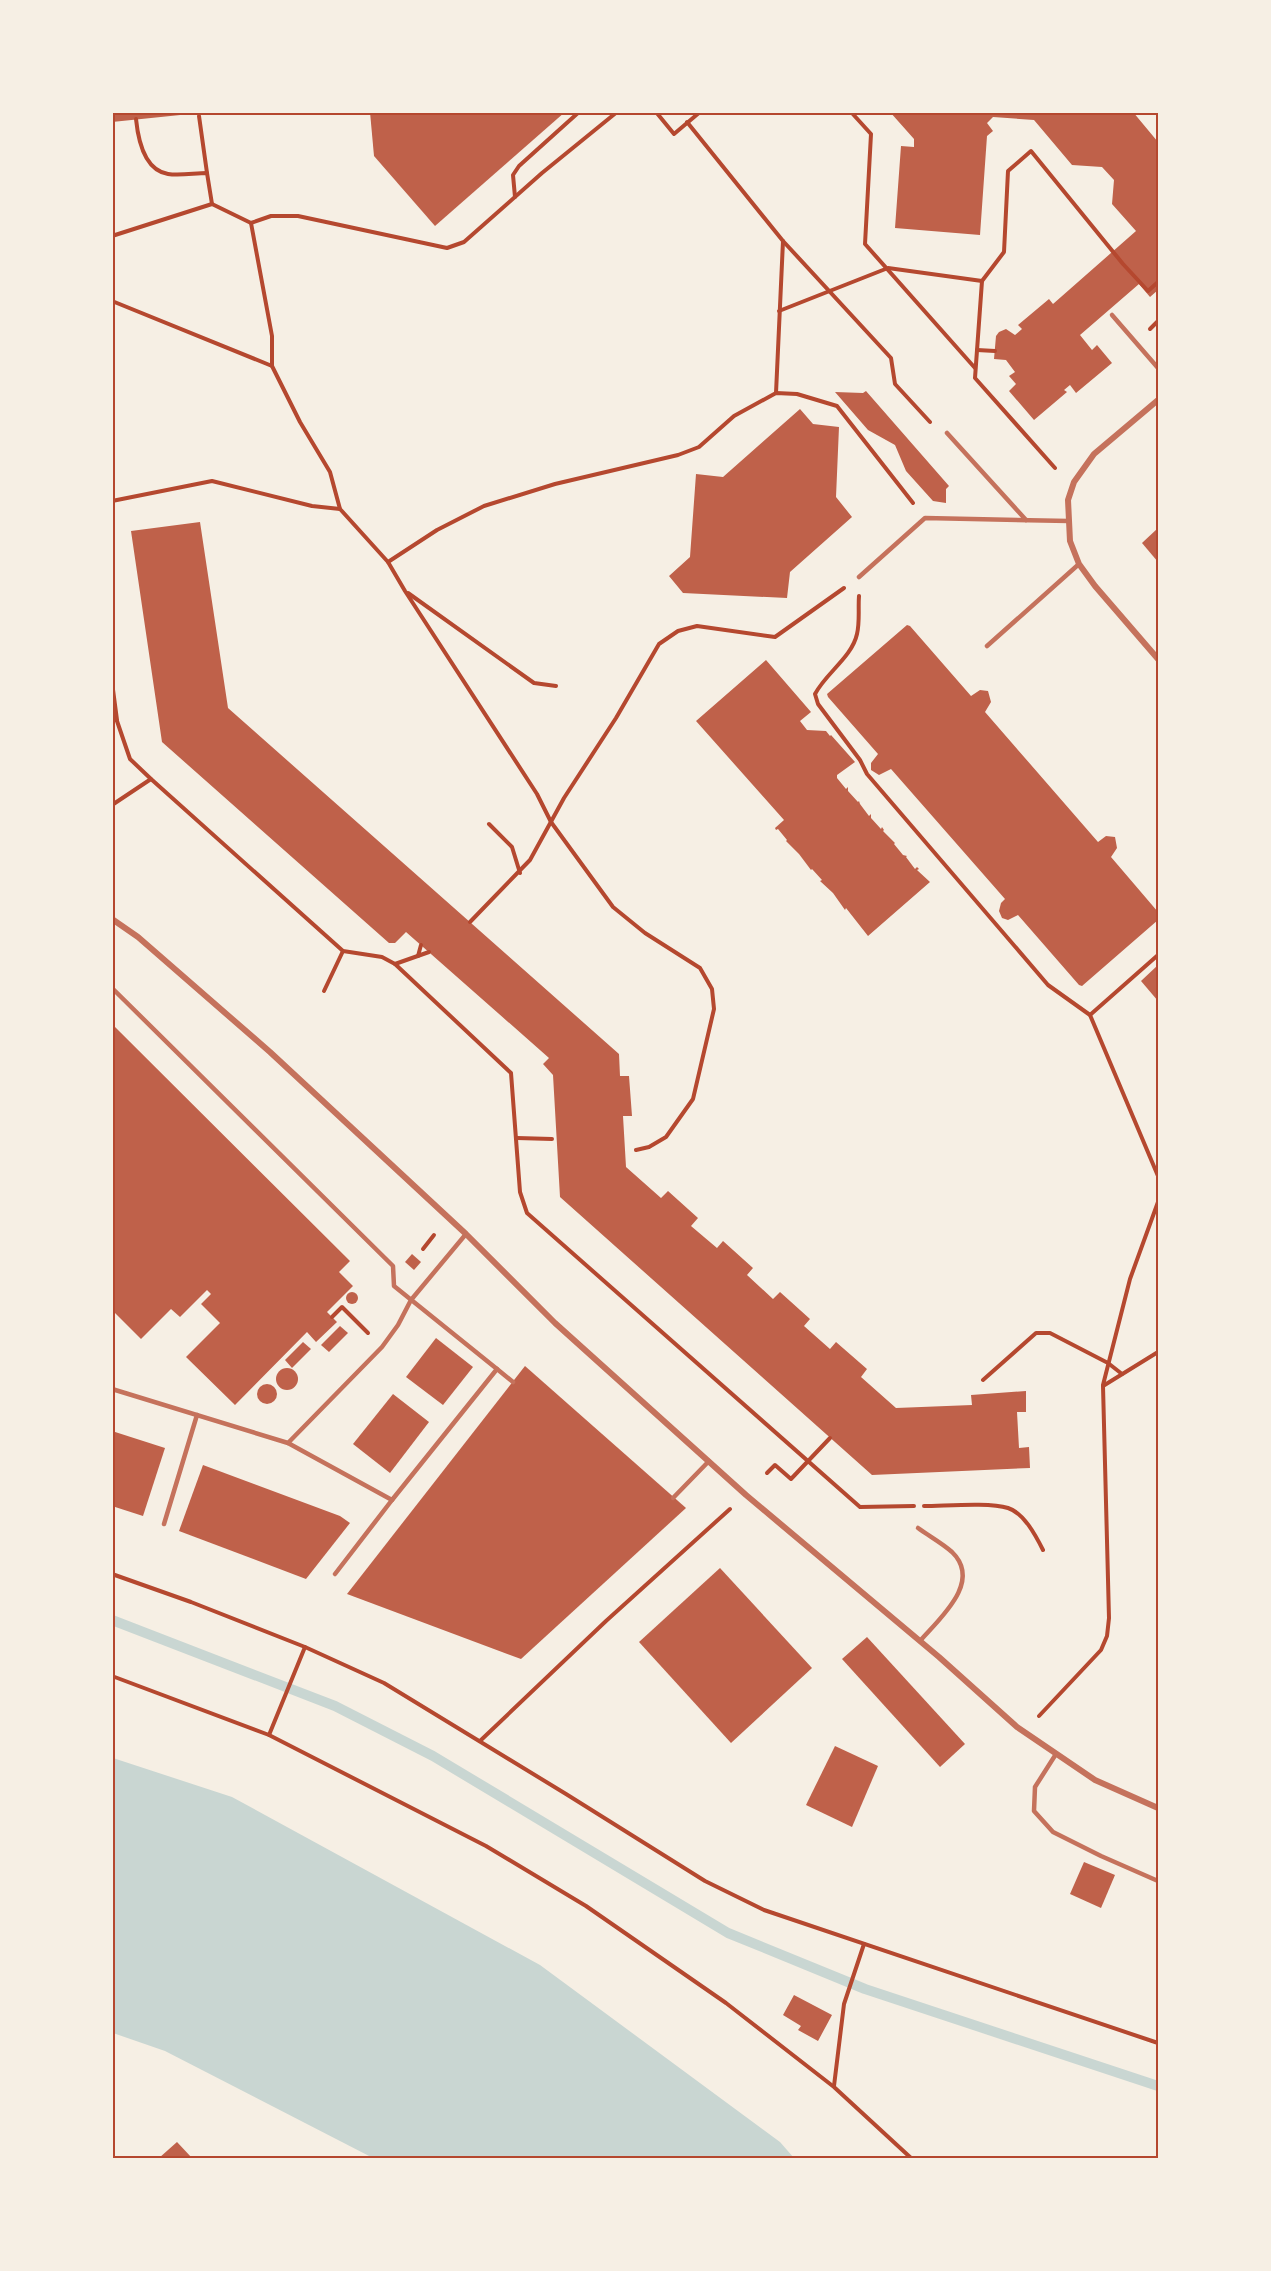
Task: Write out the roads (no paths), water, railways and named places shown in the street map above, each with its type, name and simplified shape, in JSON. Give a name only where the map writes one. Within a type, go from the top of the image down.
[{"type":"street","points":[[1158,400],[1094,454],[1074,482],[1068,500],[1070,541],[1079,564],[1158,659]]},
{"type":"street","points":[[112,919],[138,937],[270,1052],[465,1234],[555,1323],[746,1495],[920,1641],[1017,1727],[1095,1780],[1158,1808]]},
{"type":"lane","points":[[1112,315],[1158,368]]},
{"type":"lane","points":[[947,432],[1026,520]]},
{"type":"lane","points":[[859,577],[925,518],[1069,521]]},
{"type":"lane","points":[[987,646],[1079,564]]},
{"type":"lane","points":[[112,987],[393,1266],[394,1287],[513,1382]]},
{"type":"lane","points":[[288,1443],[382,1347],[398,1325],[411,1300],[465,1234]]},
{"type":"lane","points":[[335,1574],[497,1370]]},
{"type":"lane","points":[[112,1389],[288,1443],[392,1500]]},
{"type":"lane","points":[[164,1524],[197,1415]]},
{"type":"lane","points":[[673,1498],[709,1461]]},
{"type":"lane","points":[[918,1528],[953,1553],[962,1569],[962,1585],[957,1598],[920,1641]]},
{"type":"lane","points":[[1056,1754],[1035,1787],[1034,1811],[1053,1832],[1158,1881]]},
{"type":"waterway","points":[[112,1620],[335,1706],[433,1756],[728,1933],[865,1989],[1158,2086]]}]
